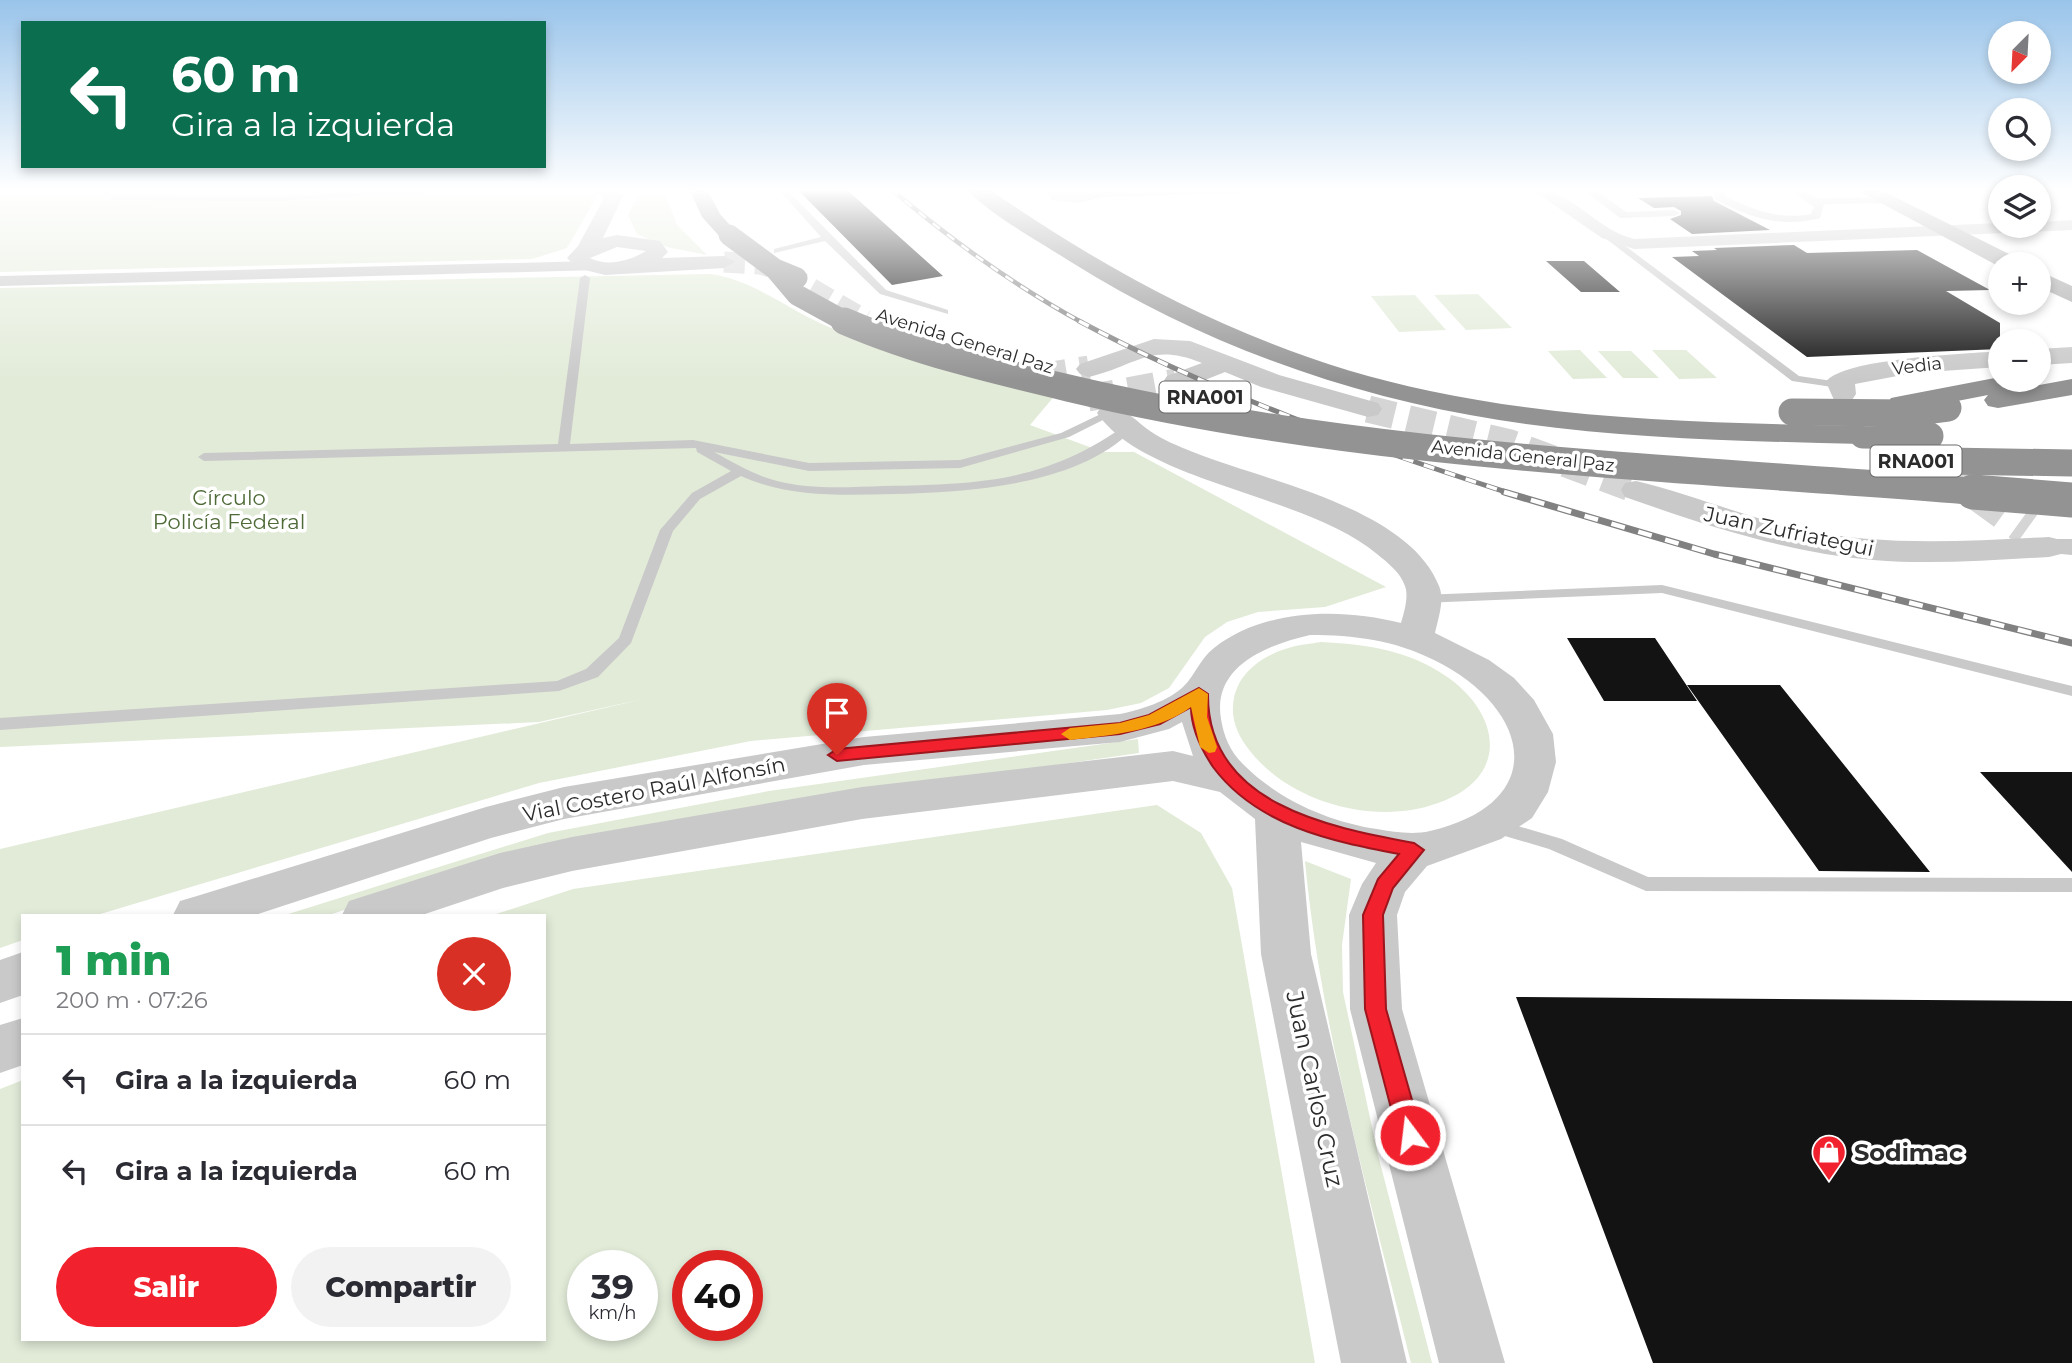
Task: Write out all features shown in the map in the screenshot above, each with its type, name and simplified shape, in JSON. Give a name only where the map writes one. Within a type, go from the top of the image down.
[{"type":"highway","points":[[762,253],[776,260]]},
{"type":"highway","points":[[1073,253],[1132,288],[1259,349],[1317,369],[1494,398],[1760,411],[1909,413],[2072,387]]},
{"type":"highway","name":"Avenida General Paz","points":[[776,260],[798,297],[887,338],[940,356],[1077,391],[1240,421],[1405,444],[1639,468],[1854,481],[2068,483]]},
{"type":"highway","name":"Avenida General Paz","points":[[776,260],[865,309],[964,344],[1060,371],[1228,401],[1463,432],[2068,483]]},
{"type":"highway","name":"Avenida General Paz","points":[[1317,369],[1413,394],[1521,415],[1658,428],[2072,438]]},
{"type":"highway","points":[[2051,375],[2072,371]]},
{"type":"highway","points":[[1792,412],[1901,404],[1988,387]]},
{"type":"main road","points":[[2051,284],[2072,295]]},
{"type":"street","points":[[586,262],[590,253]]},
{"type":"street","points":[[586,262],[596,253]]},
{"type":"street","points":[[626,266],[646,260],[657,253]]},
{"type":"street","points":[[0,281],[521,270],[586,262],[626,266],[724,262],[682,253]]},
{"type":"street","points":[[1089,369],[1167,345],[1189,348],[1270,381],[1368,410]]},
{"type":"street","points":[[2051,357],[2072,355]]},
{"type":"street","name":"Vedia","points":[[1841,389],[1847,378],[1895,368],[1988,360]]},
{"type":"street","points":[[1176,382],[1227,363]]},
{"type":"street","points":[[1128,419],[1161,450],[1326,512],[1372,535],[1412,568],[1423,587],[1416,638]]},
{"type":"street","name":"Juan Zufriategui","points":[[1636,490],[1699,513],[1849,547],[1906,552],[2049,541]]},
{"type":"street","points":[[1310,624],[1350,624],[1416,638],[1458,656],[1493,679],[1520,708],[1535,740],[1536,772],[1522,802],[1492,826],[1414,850],[1326,833],[1277,813],[1233,780],[1209,748],[1199,717],[1199,694],[1217,663],[1242,644],[1273,631],[1310,624]]},
{"type":"street","name":"Vial Costero Raúl Alfonsín","points":[[200,914],[486,823],[564,803],[864,751],[1120,729],[1175,711],[1199,694]]},
{"type":"street","points":[[369,914],[500,871],[572,854],[862,803],[1173,766],[1233,780]]},
{"type":"street","name":"Juan Carlos Cruz","points":[[1277,813],[1286,954],[1374,1363]]},
{"type":"street","points":[[1414,850],[1385,884],[1373,915],[1376,1009],[1472,1363]]},
{"type":"street","points":[[0,982],[21,974]]},
{"type":"street","points":[[0,1049],[21,1042]]},
{"type":"lane","points":[[776,260],[793,253]]},
{"type":"lane","points":[[842,253],[883,292],[945,312]]},
{"type":"lane","points":[[1630,253],[1796,379],[1841,389]]},
{"type":"lane","points":[[564,445],[586,262]]},
{"type":"lane","points":[[693,444],[739,472],[778,485],[823,491],[993,486],[1052,470],[1094,453],[1128,419]]},
{"type":"lane","points":[[204,457],[564,445],[693,444],[809,467],[960,464],[998,456],[1128,419]]},
{"type":"lane","points":[[0,724],[559,686],[592,673],[626,640],[667,530],[696,496],[739,472]]},
{"type":"lane","points":[[1422,599],[1662,589],[2072,691]]},
{"type":"lane","points":[[1492,826],[1555,844],[1646,884],[2072,885]]},
{"type":"green space","points":[[0,253],[552,253],[532,259],[0,272]]},
{"type":"green space","name":"Círculo Policía Federal","points":[[711,274],[726,277],[850,336],[938,364],[1057,393],[1030,425],[1103,452],[1134,452],[1386,587],[1325,607],[1258,612],[1227,622],[1205,637],[1169,688],[1141,703],[1107,710],[751,741],[539,783],[100,914],[21,914],[21,941],[0,948],[0,849],[643,699],[539,722],[0,747],[0,288]]},
{"type":"green space","points":[[1478,294],[1512,328],[1466,330],[1434,295]]},
{"type":"green space","points":[[1415,295],[1446,330],[1399,332],[1371,296]]},
{"type":"green space","points":[[1580,350],[1607,378],[1573,379],[1548,351]]},
{"type":"green space","points":[[1652,350],[1686,350],[1717,378],[1679,379]]},
{"type":"green space","points":[[1598,351],[1631,351],[1659,378],[1623,378]]},
{"type":"green space","points":[[1321,642],[1367,646],[1410,657],[1438,671],[1459,686],[1475,703],[1485,721],[1490,740],[1488,759],[1479,776],[1463,791],[1438,803],[1414,810],[1388,812],[1336,805],[1288,784],[1267,769],[1245,745],[1238,732],[1233,712],[1237,689],[1252,667],[1276,652]]},
{"type":"green space","points":[[1138,739],[1139,753],[655,823],[396,893],[332,914],[288,914],[548,833],[769,791]]},
{"type":"green space","points":[[1157,805],[1201,833],[1232,888],[1315,1363],[0,1363],[0,1089],[21,1081],[21,1341],[546,1341],[546,914],[496,914],[573,889]]},
{"type":"green space","points":[[1305,861],[1351,879],[1342,945],[1343,992],[1378,1155],[1432,1363],[1411,1363],[1379,1238],[1335,1051],[1312,925]]},
{"type":"building","points":[[860,253],[917,253],[943,276],[892,285]]},
{"type":"building","points":[[1694,253],[1922,253],[1988,289],[1946,291],[2000,323],[2000,329],[1988,329],[1988,349],[1807,357],[1672,257],[1699,256]]},
{"type":"building","points":[[1546,261],[1584,261],[1620,292],[1581,292]]},
{"type":"building","points":[[1567,638],[1655,638],[1697,701],[1604,701]]},
{"type":"building","points":[[1687,685],[1780,685],[1930,872],[1819,871]]},
{"type":"building","points":[[1980,772],[2072,772],[2072,872]]},
{"type":"building","name":"Sodimac","points":[[1516,997],[2072,1001],[2072,1363],[1653,1363]]},
{"type":"tunnel","points":[[724,262],[760,264],[778,269],[865,320]]},
{"type":"tunnel","points":[[1040,377],[1089,369]]},
{"type":"tunnel","points":[[1088,398],[1176,382]]},
{"type":"tunnel","points":[[1368,409],[1510,443],[1636,490]]},
{"type":"tunnel","points":[[1910,443],[1979,493]]},
{"type":"tunnel","points":[[1976,492],[2027,529]]},
{"type":"railway","points":[[972,253],[1083,323]]},
{"type":"railway","points":[[1079,321],[1083,323]]},
{"type":"railway","points":[[1083,323],[1183,372],[1290,417],[1509,493]]},
{"type":"railway","points":[[1504,492],[1714,554],[2072,643]]},
{"type":"slow traffic","points":[[1070,734],[1120,729],[1154,720],[1175,711],[1199,694],[1199,717],[1209,747]]},
{"type":"place","name":"Sodimac","points":[[1829,1182]]},
{"type":"route","points":[[837,755],[1120,729],[1175,711],[1199,694],[1199,717],[1209,748],[1233,780],[1277,813],[1315,830],[1357,841],[1414,850],[1385,884],[1373,915],[1376,1009],[1410,1135]]}]
